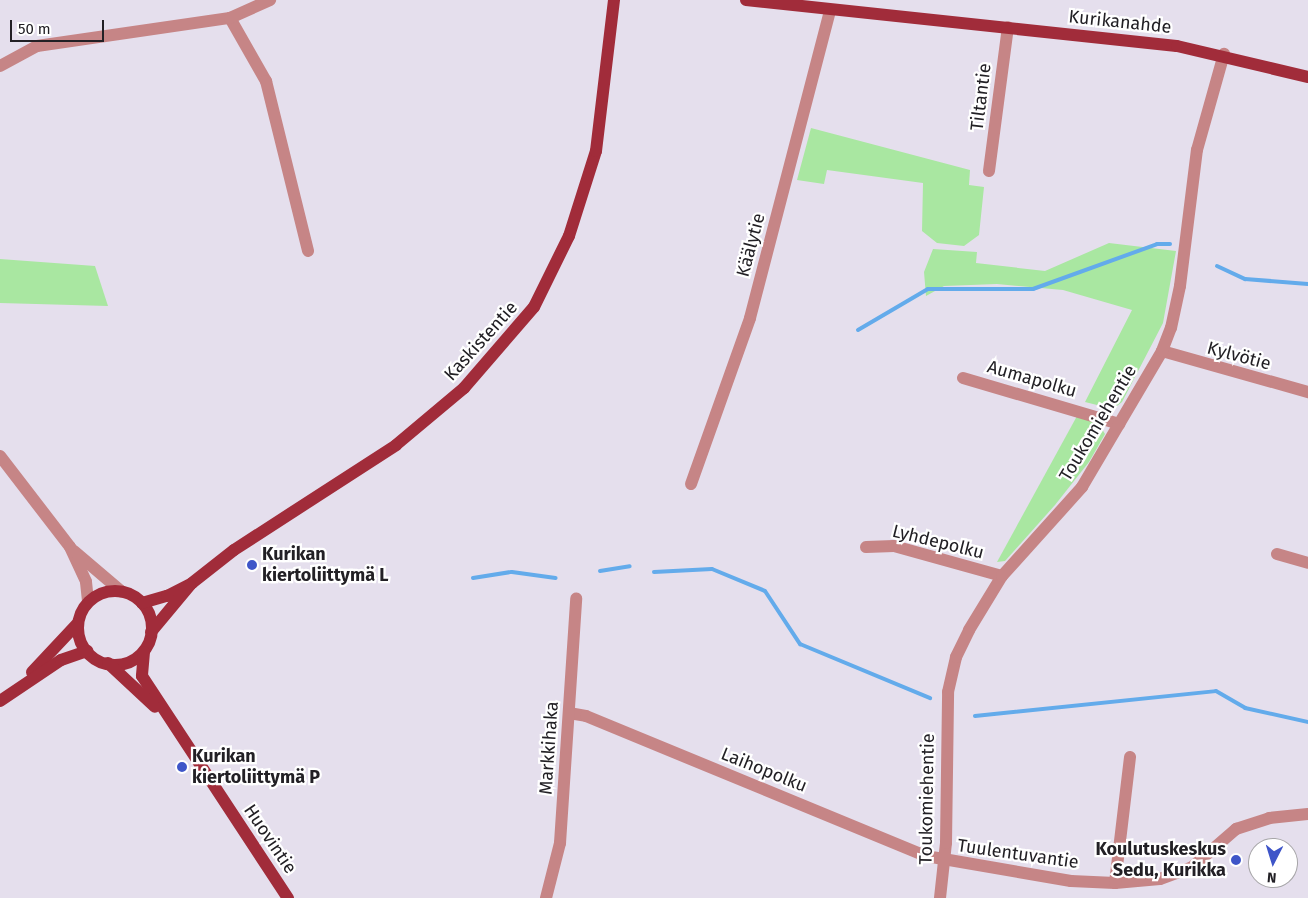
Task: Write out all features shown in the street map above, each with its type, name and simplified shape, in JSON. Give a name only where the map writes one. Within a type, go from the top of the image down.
[{"type":"main road","name":"Kaskistentie","points":[[142,603],[167,596],[192,582],[234,550],[396,445],[464,388],[534,308],[569,236],[591,169],[614,0]]},
{"type":"main road","name":"Kurikanahde","points":[[746,0],[830,11],[1008,27],[1177,46],[1224,54],[1308,76]]},
{"type":"main road","name":"Kaskistentie","points":[[151,632],[192,582]]},
{"type":"main road","points":[[17,688],[78,623],[88,601],[111,591],[122,592],[142,603],[148,611],[151,632],[144,652],[124,664],[108,663],[87,651],[80,638],[78,623]]},
{"type":"main road","points":[[0,701],[17,688],[72,654],[87,651]]},
{"type":"main road","name":"Huovintie","points":[[144,652],[142,676],[288,898]]},
{"type":"main road","name":"Huovintie","points":[[108,663],[173,724]]},
{"type":"street","points":[[0,66],[37,46],[230,18],[270,0]]},
{"type":"street","name":"Käälytie","points":[[690,484],[750,318],[830,11]]},
{"type":"street","points":[[230,18],[266,81],[308,251]]},
{"type":"street","name":"Tiltantie","points":[[989,171],[1008,27]]},
{"type":"street","name":"Toukomiehentie","points":[[940,898],[945,861],[948,692],[956,657],[969,630],[1002,576],[1082,487],[1162,351],[1171,328],[1180,286],[1197,150],[1224,54]]},
{"type":"street","name":"Kylvötie","points":[[1162,351],[1308,392]]},
{"type":"street","name":"Aumapolku","points":[[963,378],[1119,424]]},
{"type":"street","points":[[0,456],[70,547],[122,592]]},
{"type":"street","name":"Lyhdepolku","points":[[866,547],[894,546],[1002,576]]},
{"type":"street","points":[[70,547],[86,582],[88,601]]},
{"type":"street","points":[[1277,554],[1308,563]]},
{"type":"street","name":"Markkihaka","points":[[546,898],[560,843],[576,599]]},
{"type":"street","name":"Laihopolku","points":[[568,713],[590,718],[945,861]]},
{"type":"street","points":[[1115,883],[1130,757]]},
{"type":"street","name":"Tuulentuvantie","points":[[945,861],[1071,881],[1115,883],[1160,879],[1191,868],[1236,829],[1269,818],[1308,814]]},
{"type":"green space","points":[[811,128],[970,170],[969,185],[984,187],[979,235],[964,246],[937,243],[922,231],[923,183],[827,170],[824,184],[797,180]]},
{"type":"green space","points":[[1109,243],[1176,251],[1163,323],[1122,402],[1113,409],[1085,402],[1132,310],[1063,290],[997,284],[944,286],[926,296],[924,272],[933,249],[977,252],[976,263],[1045,271]]},
{"type":"green space","points":[[0,259],[95,266],[108,306],[0,303]]},
{"type":"green space","points":[[1077,416],[1099,424],[1105,434],[1089,462],[1055,505],[1005,561],[997,562]]},
{"type":"waterway","points":[[858,330],[928,289],[1033,289],[1157,244],[1170,244]]},
{"type":"waterway","points":[[1217,266],[1245,279],[1308,284]]},
{"type":"waterway","points":[[600,571],[630,566]]},
{"type":"waterway","points":[[654,572],[712,569],[765,591],[800,644],[930,698]]},
{"type":"waterway","points":[[473,578],[512,572],[556,578]]},
{"type":"waterway","points":[[975,716],[1216,691],[1245,708],[1308,722]]},
{"type":"place","name":"Kurikan kiertoliittymä L","points":[[252,565]]},
{"type":"place","name":"Kurikan kiertoliittymä P","points":[[182,767]]},
{"type":"place","name":"Koulutuskeskus Sedu, Kurikka","points":[[1236,860]]}]
